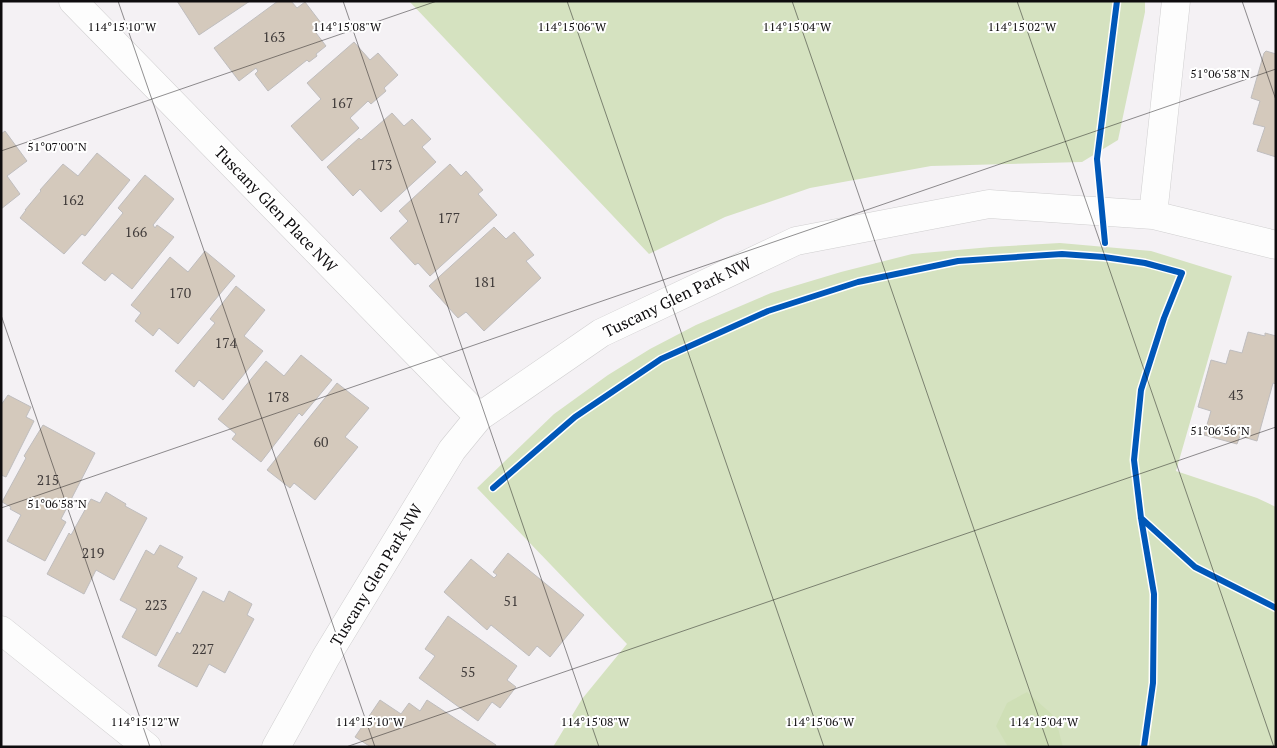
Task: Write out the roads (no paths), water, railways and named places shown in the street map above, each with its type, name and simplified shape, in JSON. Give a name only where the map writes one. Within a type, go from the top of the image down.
[{"type":"street","name":"Tuscany Glen Place NW","points":[[73,1],[480,417]]},
{"type":"street","points":[[1153,215],[1176,1]]},
{"type":"street","name":"Tuscany Glen Park NW","points":[[276,747],[326,657],[452,450],[480,417],[601,333],[796,240],[989,204],[1153,215],[1276,245]]},
{"type":"street","points":[[1,630],[147,747]]}]
